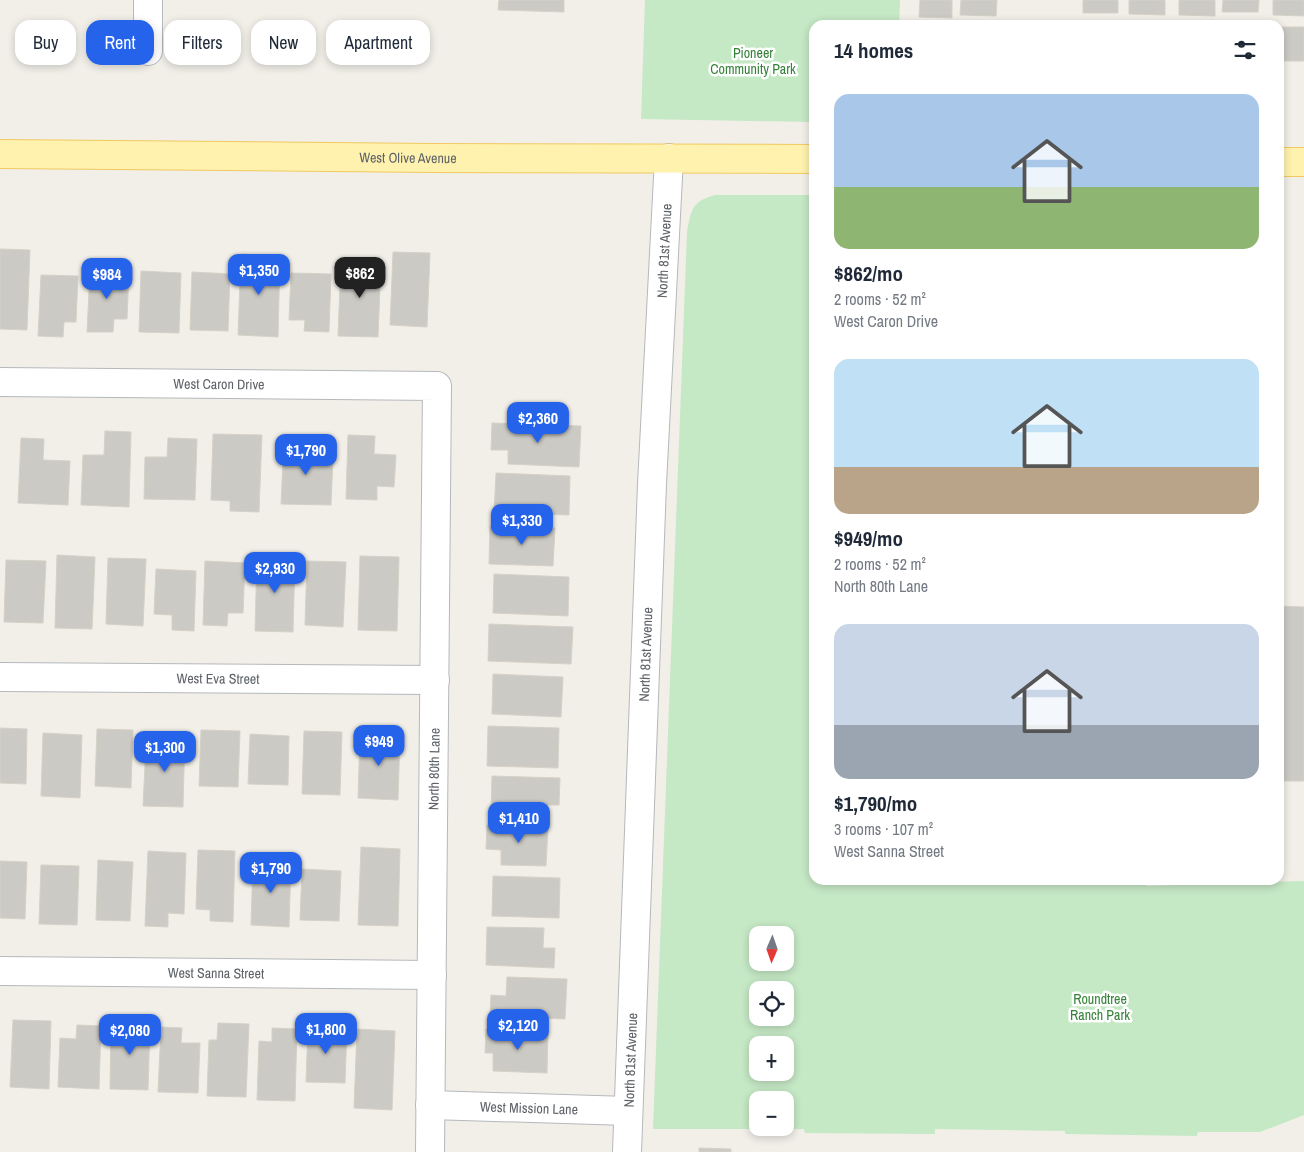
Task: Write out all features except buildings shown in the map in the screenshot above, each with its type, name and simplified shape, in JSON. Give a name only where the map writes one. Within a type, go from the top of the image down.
[{"type":"main road","name":"West Olive Avenue","points":[[0,154],[809,159]]},
{"type":"main road","points":[[1284,162],[1304,162]]},
{"type":"street","points":[[148,0],[148,20]]},
{"type":"street","name":"North 81st Avenue","points":[[627,1152],[652,484],[669,158]]},
{"type":"street","name":"West Caron Drive","points":[[0,382],[437,386]]},
{"type":"street","name":"North 80th Lane","points":[[430,1152],[437,386]]},
{"type":"street","name":"West Eva Street","points":[[0,677],[435,680]]},
{"type":"street","name":"West Sanna Street","points":[[0,971],[432,975]]},
{"type":"street","name":"West Mission Lane","points":[[430,1105],[628,1112]]},
{"type":"green space","name":"Pioneer Community Park","points":[[645,0],[900,0],[899,20],[809,20],[809,122],[641,119]]},
{"type":"green space","name":"Roundtree Ranch Park","points":[[715,195],[809,195],[809,885],[1284,885],[1284,882],[1304,881],[1304,1115],[1260,1132],[1198,1132],[1197,1136],[1065,1134],[1065,1131],[935,1129],[935,1134],[805,1133],[804,1129],[794,1129],[794,1091],[749,1091],[749,1129],[653,1129],[687,232],[692,212],[697,204],[707,197]]}]
